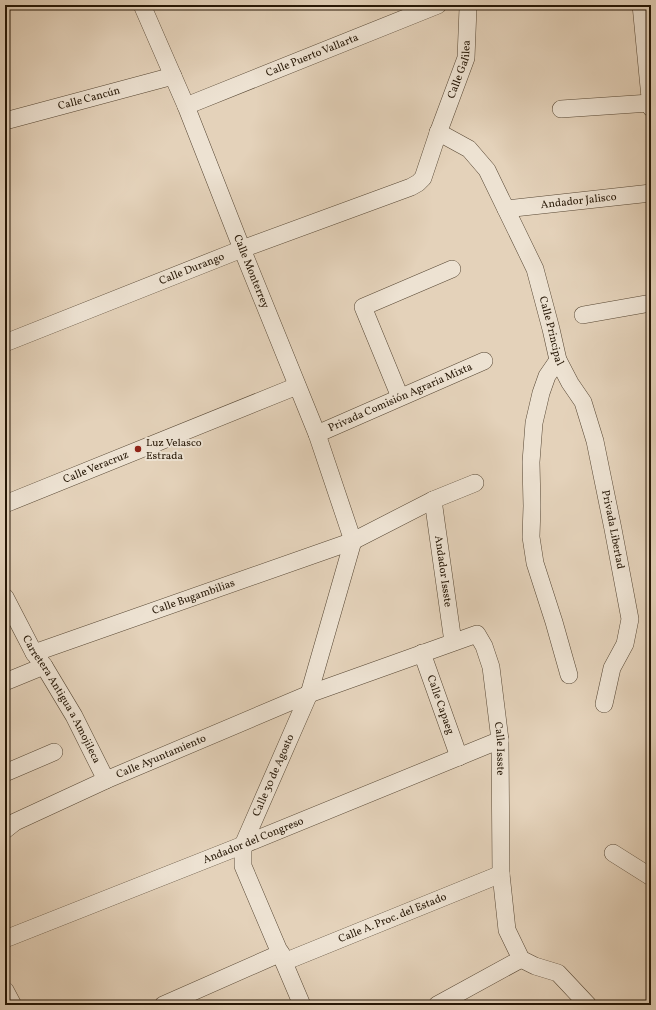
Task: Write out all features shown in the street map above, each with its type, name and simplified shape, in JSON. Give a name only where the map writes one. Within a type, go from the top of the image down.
[{"type":"street","name":"Calle Monterrey","points":[[142,5],[186,106],[317,434],[353,542]]},
{"type":"street","name":"Calle Puerto Vallarta","points":[[186,106],[438,5]]},
{"type":"street","name":"Calle Galilea","points":[[438,132],[466,58],[467,5]]},
{"type":"street","points":[[560,109],[651,105],[642,5]]},
{"type":"street","name":"Calle Cancún","points":[[5,121],[173,76]]},
{"type":"street","name":"Calle Principal","points":[[438,132],[469,149],[487,170],[536,269],[551,328],[558,360],[547,376],[541,393],[534,423],[531,462],[531,537],[535,563],[569,675]]},
{"type":"street","name":"Calle Durango","points":[[5,343],[242,249],[411,187],[423,178],[438,132]]},
{"type":"street","name":"Andador Jalisco","points":[[506,209],[651,193]]},
{"type":"street","points":[[400,398],[363,307],[452,269]]},
{"type":"street","points":[[583,315],[651,303]]},
{"type":"street","name":"Privada Libertad","points":[[558,360],[570,383],[584,402],[595,441],[630,619],[625,644],[612,668],[604,704]]},
{"type":"street","name":"Privada Comisión Agraria Mixta","points":[[317,434],[484,361]]},
{"type":"street","name":"Calle Veracruz","points":[[5,504],[297,386]]},
{"type":"street","points":[[353,542],[433,500],[475,483]]},
{"type":"street","name":"Andador Issste","points":[[433,500],[453,642]]},
{"type":"street","name":"Calle Bugambilias","points":[[5,682],[39,660],[353,542]]},
{"type":"street","name":"Calle 30 de Agosto","points":[[302,1005],[244,866],[243,845],[309,694],[353,542]]},
{"type":"street","name":"Carretera Antigua a Amojileca","points":[[5,597],[39,660],[74,716],[106,780]]},
{"type":"street","name":"Calle Issste","points":[[309,694],[477,634],[484,646],[491,667],[500,740],[501,874],[507,930],[521,959]]},
{"type":"street","name":"Calle Capaeg","points":[[422,653],[459,757]]},
{"type":"street","name":"Calle Ayuntamiento","points":[[8,823],[309,694]]},
{"type":"street","name":"Andador del Congreso","points":[[5,939],[243,845],[500,740]]},
{"type":"street","points":[[5,773],[54,752]]},
{"type":"street","points":[[613,853],[651,877]]},
{"type":"street","name":"Calle A. Proc. del Estado","points":[[164,1005],[501,874]]},
{"type":"street","points":[[437,1005],[521,959],[535,966],[558,973],[588,1005]]},
{"type":"street","points":[[5,990],[13,1005]]},
{"type":"place","name":"Luz Velasco Estrada","points":[[138,449]]}]
